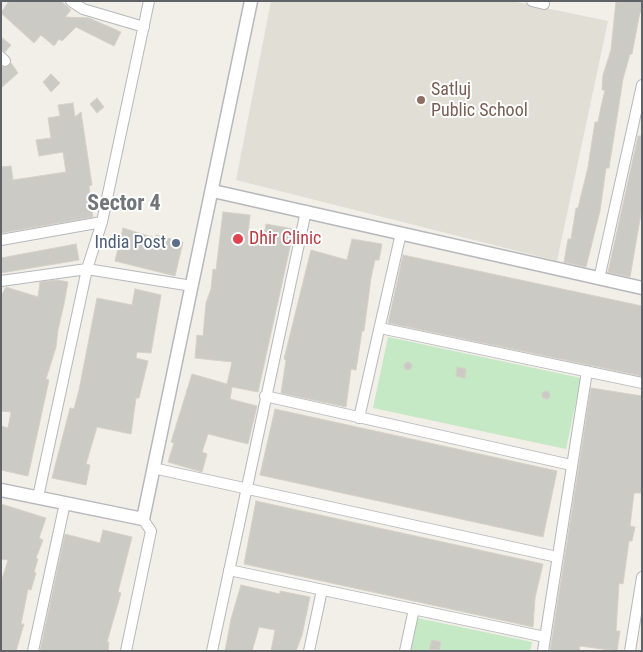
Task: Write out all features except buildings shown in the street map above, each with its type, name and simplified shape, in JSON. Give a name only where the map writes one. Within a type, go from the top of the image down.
[{"type":"street","points":[[71,1],[83,9],[144,27]]},
{"type":"street","points":[[38,497],[87,269],[102,222],[149,1]]},
{"type":"street","points":[[126,651],[151,532],[143,519],[213,191],[251,1]]},
{"type":"street","points":[[532,1],[544,4]]},
{"type":"street","points":[[599,279],[642,85]]},
{"type":"street","points":[[213,191],[642,288]]},
{"type":"street","points":[[212,651],[306,211]]},
{"type":"street","points":[[1,240],[102,222]]},
{"type":"street","points":[[359,418],[401,234]]},
{"type":"street","points":[[1,281],[87,269],[192,286]]},
{"type":"street","points":[[380,328],[642,383]]},
{"type":"street","points":[[543,651],[587,371]]},
{"type":"street","points":[[265,396],[571,465]]},
{"type":"street","points":[[153,468],[557,557]]},
{"type":"street","points":[[1,490],[143,519]]},
{"type":"street","points":[[33,651],[64,503]]},
{"type":"street","points":[[229,570],[545,637]]},
{"type":"street","points":[[630,651],[642,577]]},
{"type":"street","points":[[309,651],[322,590]]},
{"type":"street","points":[[405,651],[414,609]]},
{"type":"shaded area","name":"Satluj Public School","points":[[271,1],[512,1],[608,21],[557,261],[236,180]]},
{"type":"green space","points":[[388,337],[581,378],[566,449],[373,408]]},
{"type":"green space","points":[[417,618],[532,642],[530,651],[410,651]]},
{"type":"place","name":"Satluj Public School","points":[[421,100]]},
{"type":"place","name":"Dhir Clinic","points":[[238,239]]},
{"type":"place","name":"India Post","points":[[176,243]]},
{"type":"district","name":"Sector 4","points":[[124,204]]}]
